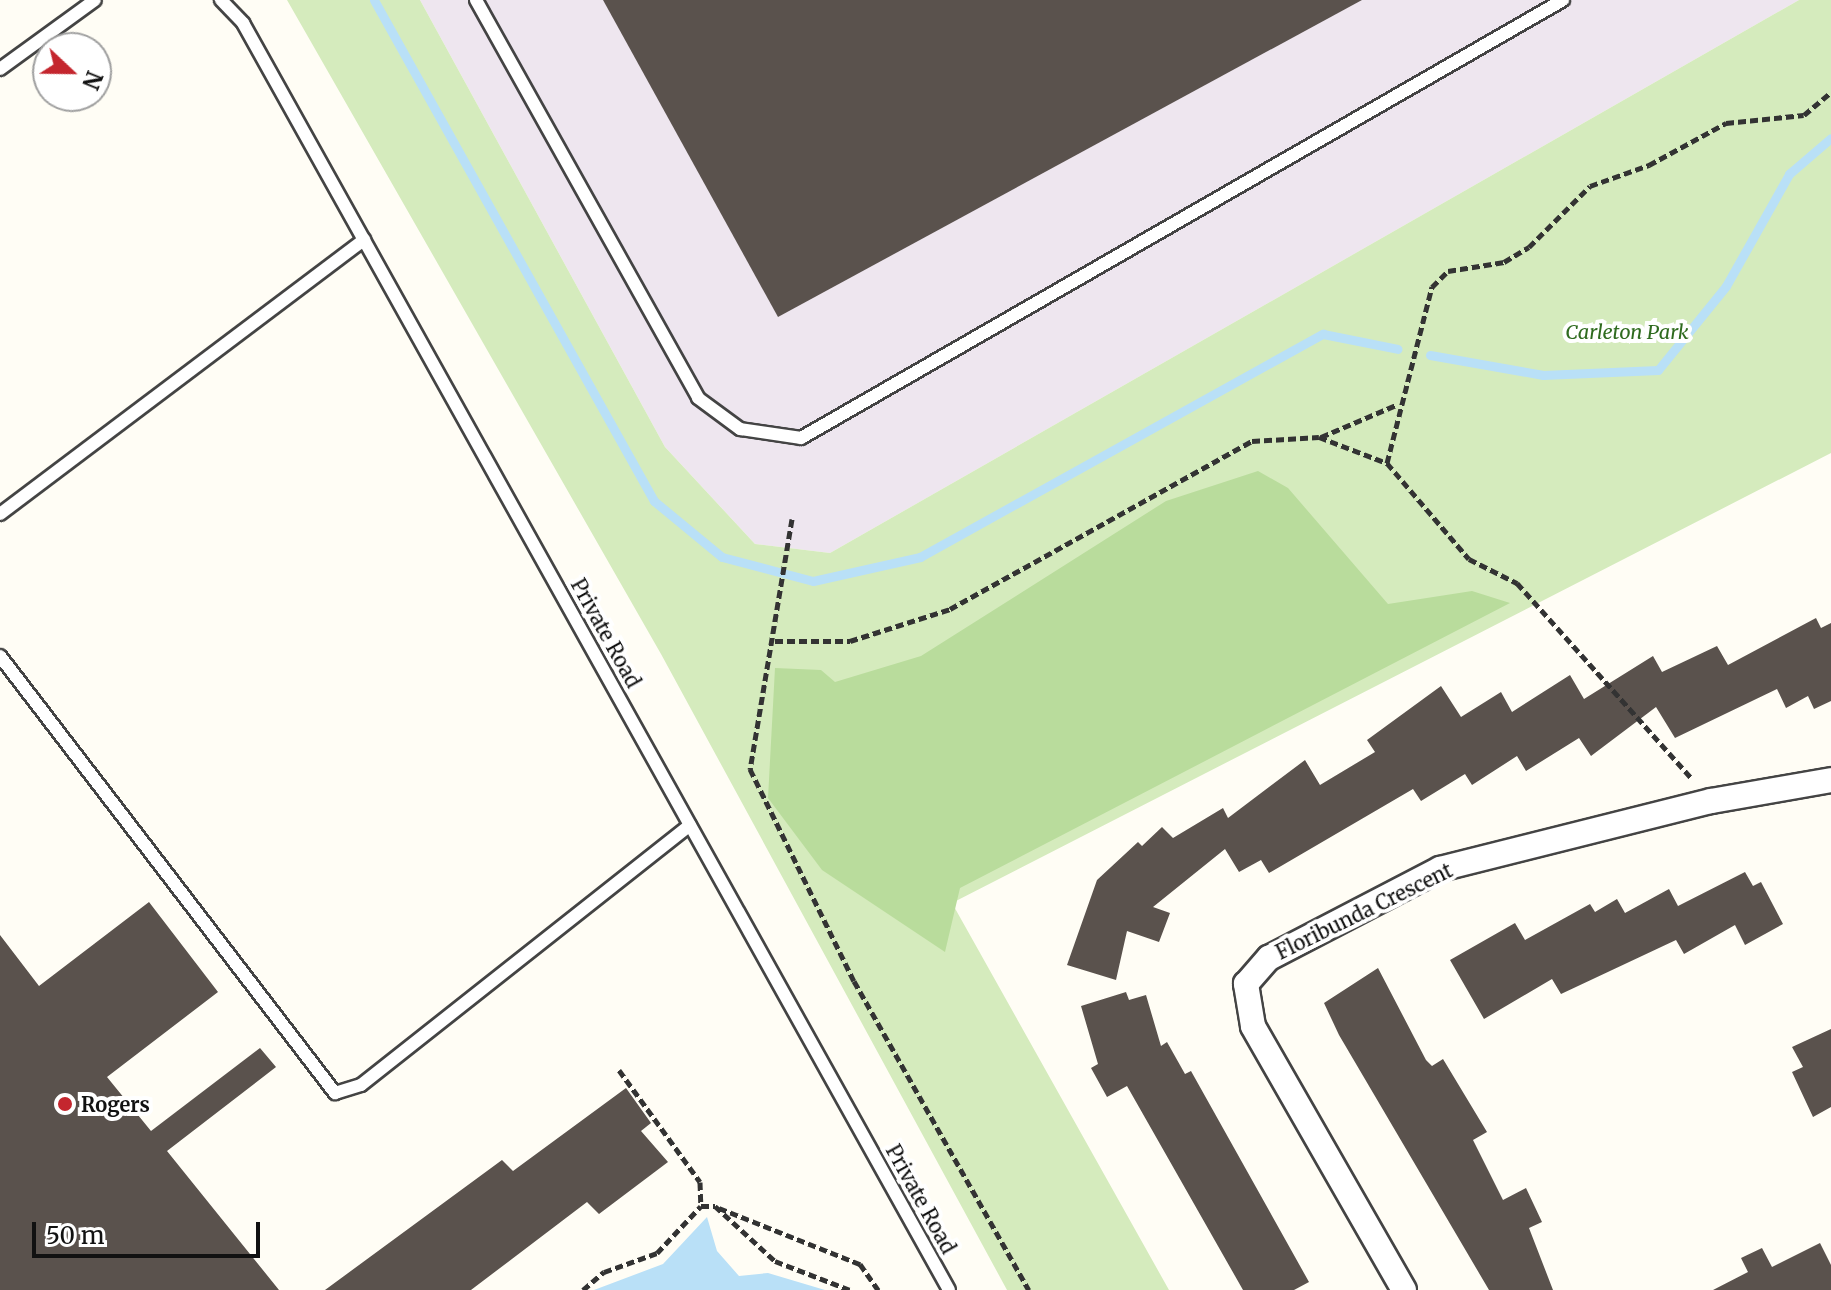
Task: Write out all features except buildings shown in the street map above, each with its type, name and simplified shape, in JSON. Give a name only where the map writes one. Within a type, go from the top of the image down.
[{"type":"street","name":"Floribunda Crescent","points":[[1404,1290],[1253,1026],[1246,984],[1269,958],[1440,869],[1711,801],[1831,780]]},
{"type":"lane","points":[[0,69],[95,0]]},
{"type":"lane","name":"Private Road","points":[[221,0],[243,23],[949,1290]]},
{"type":"lane","points":[[476,0],[698,398],[740,429],[801,438],[1563,0]]},
{"type":"lane","points":[[0,514],[364,240]]},
{"type":"lane","points":[[0,656],[335,1093],[361,1085],[690,825]]},
{"type":"path","points":[[1387,463],[1397,405],[1432,287],[1448,271],[1504,262],[1529,247],[1590,186],[1649,165],[1726,123],[1804,115],[1831,92]]},
{"type":"path","points":[[775,641],[850,641],[891,632],[1001,585],[1252,441],[1319,437],[1397,405]]},
{"type":"path","points":[[1319,437],[1387,463],[1469,559],[1517,583],[1711,801]]},
{"type":"path","points":[[792,519],[779,623],[759,686],[750,769],[854,981],[1029,1290]]},
{"type":"path","points":[[583,1290],[604,1272],[657,1253],[701,1206],[700,1182],[619,1070]]},
{"type":"path","points":[[701,1206],[715,1206],[860,1264],[878,1290]]},
{"type":"path","points":[[715,1206],[775,1261],[850,1290]]},
{"type":"shaded area","points":[[420,0],[1799,0],[830,553],[755,544],[665,447]]},
{"type":"green space","name":"Carleton Park","points":[[287,0],[420,0],[665,447],[755,544],[830,553],[1799,0],[1831,0],[1831,453],[952,903],[1169,1290],[1007,1290],[661,654]]},
{"type":"green space","points":[[1258,471],[1288,488],[1388,604],[1472,591],[1510,603],[960,888],[945,952],[822,870],[768,798],[775,668],[821,670],[835,682],[921,656],[1166,501]]},
{"type":"water","points":[[707,1217],[717,1251],[739,1276],[768,1273],[825,1290],[594,1290],[663,1264]]},
{"type":"waterway","points":[[374,0],[654,501],[722,557],[813,581],[920,557],[1323,334],[1398,349]]},
{"type":"waterway","points":[[1430,355],[1543,375],[1658,370],[1726,286],[1789,174],[1831,138]]},
{"type":"place","name":"Rogers","points":[[65,1104]]}]
